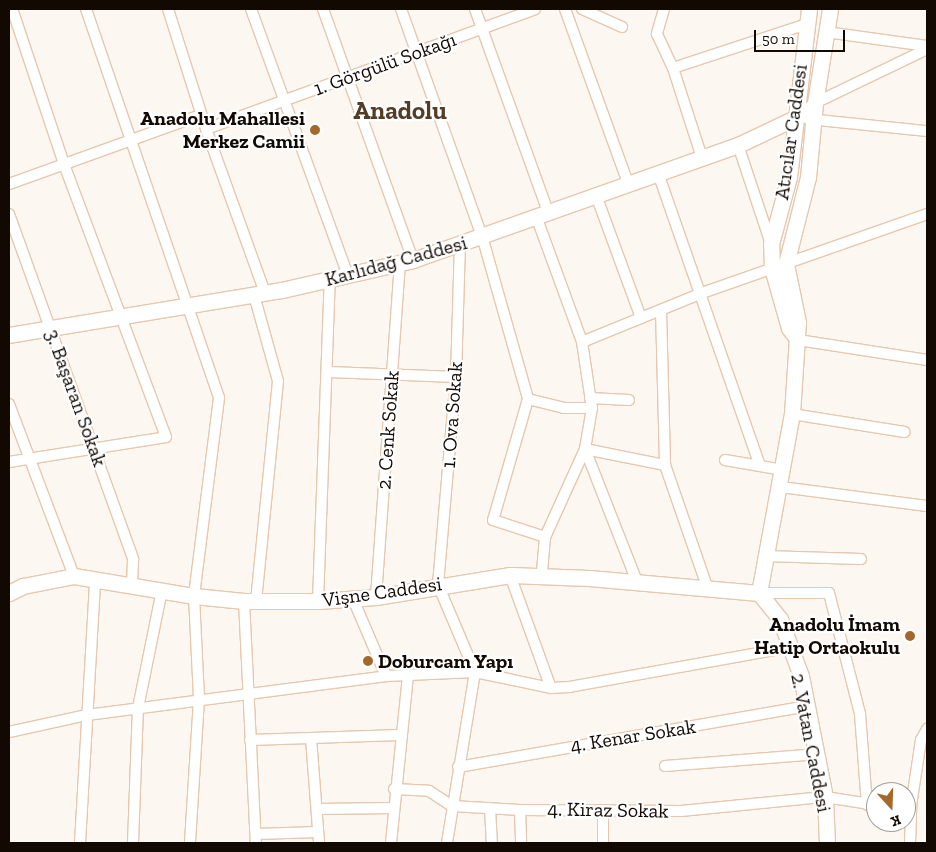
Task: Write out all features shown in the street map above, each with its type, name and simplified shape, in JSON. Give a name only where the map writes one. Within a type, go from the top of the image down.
[{"type":"main road","name":"Atıcılar Caddesi","points":[[779,266],[808,177],[814,103],[830,9]]},
{"type":"main road","name":"Atıcılar Caddesi","points":[[758,593],[764,556],[781,487],[792,414],[798,322],[771,244],[789,177],[808,16]]},
{"type":"main road","name":"Karlıdağ Caddesi","points":[[9,335],[260,294],[407,262],[460,245],[738,145],[795,118]]},
{"type":"main road","name":"Vişne Caddesi","points":[[9,593],[23,586],[74,576],[132,584],[194,596],[250,602],[318,602],[353,600],[510,575],[637,582],[758,593]]},
{"type":"main road","name":"2. Vatan Caddesi","points":[[758,593],[772,606],[791,647],[808,706],[825,796],[827,843]]},
{"type":"street","points":[[9,462],[166,437],[64,164],[12,9]]},
{"type":"street","points":[[86,9],[128,140],[219,398],[194,596],[198,699],[190,843]]},
{"type":"street","points":[[168,9],[260,294],[278,381],[250,602],[250,740],[256,839],[318,832]]},
{"type":"street","points":[[251,9],[282,101],[348,276]]},
{"type":"street","points":[[324,9],[348,77],[407,262]]},
{"type":"street","points":[[401,9],[482,236],[528,398],[494,520],[546,537]]},
{"type":"street","points":[[475,9],[582,342],[591,403],[585,449],[546,537],[542,576]]},
{"type":"street","name":"1. Görgülü Sokağı","points":[[206,129],[536,9]]},
{"type":"street","points":[[565,9],[628,183]]},
{"type":"street","points":[[582,9],[622,27]]},
{"type":"street","points":[[664,9],[657,34],[673,68],[702,158]]},
{"type":"street","points":[[673,68],[808,16]]},
{"type":"street","points":[[826,32],[927,47]]},
{"type":"street","points":[[795,118],[814,103],[927,47]]},
{"type":"street","points":[[9,184],[201,115]]},
{"type":"street","points":[[795,118],[927,131]]},
{"type":"street","points":[[738,145],[771,244]]},
{"type":"street","points":[[658,173],[702,293],[760,466]]},
{"type":"street","points":[[596,195],[641,318]]},
{"type":"street","name":"3. Başaran Sokak","points":[[9,214],[95,448],[133,560],[132,584]]},
{"type":"street","points":[[582,342],[702,293],[927,214]]},
{"type":"street","name":"1. Ova Sokak","points":[[438,585],[456,377],[460,245]]},
{"type":"street","name":"2. Cenk Sokak","points":[[376,596],[392,375],[407,262]]},
{"type":"street","points":[[318,602],[329,372],[330,279]]},
{"type":"street","points":[[661,310],[665,465],[708,589]]},
{"type":"street","points":[[798,340],[927,360]]},
{"type":"street","points":[[329,372],[456,377]]},
{"type":"street","points":[[528,398],[563,408],[591,403],[629,400]]},
{"type":"street","points":[[9,404],[74,576]]},
{"type":"street","points":[[792,414],[905,432]]},
{"type":"street","points":[[585,449],[665,465]]},
{"type":"street","points":[[585,449],[637,582]]},
{"type":"street","points":[[725,460],[783,470]]},
{"type":"street","points":[[781,487],[927,506]]},
{"type":"street","points":[[764,556],[861,559]]},
{"type":"street","points":[[510,575],[551,688]]},
{"type":"street","points":[[80,843],[95,579]]},
{"type":"street","points":[[438,585],[475,672],[447,843]]},
{"type":"street","points":[[133,843],[138,708],[162,590]]},
{"type":"street","points":[[758,593],[829,593],[860,714],[869,782]]},
{"type":"street","points":[[353,600],[386,676]]},
{"type":"street","points":[[9,732],[87,715],[249,692],[386,676],[475,672],[551,688],[791,647]]},
{"type":"street","points":[[391,843],[392,808],[408,675]]},
{"type":"street","name":"4. Kenar Sokak","points":[[458,767],[808,706]]},
{"type":"street","points":[[913,782],[921,740],[927,729]]},
{"type":"street","points":[[250,740],[400,734]]},
{"type":"street","points":[[311,738],[319,843]]},
{"type":"street","points":[[666,766],[816,754]]},
{"type":"street","points":[[394,789],[429,791],[452,806]]},
{"type":"street","name":"4. Kiraz Sokak","points":[[452,806],[520,810],[681,811],[825,796],[866,804]]},
{"type":"street","points":[[317,809],[392,808]]},
{"type":"street","points":[[490,808],[492,843]]},
{"type":"street","points":[[520,810],[521,843]]},
{"type":"street","points":[[603,810],[603,843]]},
{"type":"place","name":"Anadolu Mahallesi Merkez Camii","points":[[315,130]]},
{"type":"place","name":"Anadolu İmam Hatip Ortaokulu","points":[[910,636]]},
{"type":"place","name":"Doburcam Yapı","points":[[368,661]]},
{"type":"district","name":"Anadolu","points":[[400,110]]}]
